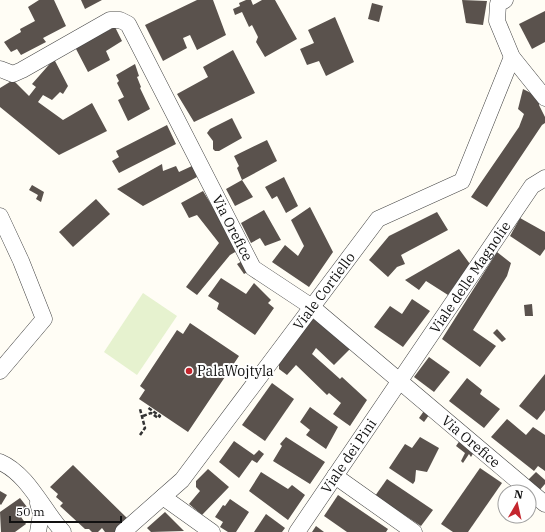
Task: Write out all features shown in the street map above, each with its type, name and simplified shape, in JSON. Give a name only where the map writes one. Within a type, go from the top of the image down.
[{"type":"street","points":[[505,0],[498,4],[496,21],[512,57],[539,80],[545,98]]},
{"type":"street","name":"Via Orefice","points":[[0,68],[13,74],[110,20],[120,20],[128,24],[253,268],[312,307],[545,504]]},
{"type":"street","name":"Viale Cortiello","points":[[123,532],[182,480],[378,219],[462,181],[512,57]]},
{"type":"street","name":"Viale delle Magnolie","points":[[400,380],[532,186],[545,178]]},
{"type":"street","points":[[0,216],[21,261],[44,319],[0,371]]},
{"type":"street","name":"Viale dei Pini","points":[[297,532],[400,380]]},
{"type":"street","points":[[0,462],[15,471],[26,482],[37,499],[63,532]]},
{"type":"street","points":[[335,476],[414,532]]},
{"type":"street","points":[[164,497],[212,532]]},
{"type":"street","points":[[37,499],[41,514],[38,532]]},
{"type":"path","points":[[142,416],[151,413],[158,418],[160,416],[147,407]]},
{"type":"path","points":[[140,409],[145,428],[140,435]]},
{"type":"green space","points":[[143,293],[177,316],[137,375],[104,352]]},
{"type":"building","points":[[39,0],[54,0],[66,26],[43,38],[46,42],[21,55],[17,49],[11,52],[4,42],[21,32],[20,29],[35,21],[28,7]]},
{"type":"building","points":[[81,0],[102,0],[85,9]]},
{"type":"building","points":[[197,0],[213,0],[226,35],[197,50],[190,35],[183,38],[187,48],[163,61],[145,25]]},
{"type":"building","points":[[246,0],[251,0],[253,5],[262,0],[275,0],[297,39],[265,57],[256,42],[258,37],[252,25],[249,27],[242,12],[235,15],[233,9],[240,6],[239,3]]},
{"type":"building","points":[[462,0],[487,1],[483,25],[466,23]]},
{"type":"building","points":[[372,3],[383,6],[379,22],[368,19]]},
{"type":"building","points":[[545,11],[545,42],[532,49],[519,24]]},
{"type":"building","points":[[335,17],[354,62],[326,76],[319,61],[307,65],[300,49],[314,43],[308,30]]},
{"type":"building","points":[[115,27],[122,41],[106,51],[110,60],[88,72],[75,47]]},
{"type":"building","points":[[233,50],[255,93],[194,122],[177,94],[208,77],[203,67]]},
{"type":"building","points":[[54,59],[68,86],[63,94],[60,92],[52,100],[43,95],[38,102],[63,120],[92,103],[107,131],[59,155],[0,107],[0,88],[13,80],[29,96],[36,87],[32,84]]},
{"type":"building","points":[[135,64],[139,76],[137,77],[141,87],[140,88],[150,109],[128,121],[118,100],[124,97],[117,83],[119,81],[116,75]]},
{"type":"building","points":[[523,89],[541,98],[539,105],[545,117],[545,123],[542,125],[487,207],[471,197],[519,127],[524,114],[518,109]]},
{"type":"building","points":[[232,118],[242,138],[219,151],[215,151],[213,149],[213,141],[207,133],[210,129]]},
{"type":"building","points":[[167,125],[176,144],[119,173],[112,161],[119,157],[116,151]]},
{"type":"building","points":[[267,140],[277,161],[242,180],[237,168],[239,166],[234,156]]},
{"type":"building","points":[[162,164],[163,171],[176,166],[179,172],[192,166],[197,177],[143,206],[117,189]]},
{"type":"building","points":[[284,177],[298,206],[286,213],[277,196],[272,199],[265,187]]},
{"type":"building","points":[[242,180],[253,197],[235,206],[226,189]]},
{"type":"building","points":[[32,185],[44,192],[41,202],[36,199],[38,195],[29,190]]},
{"type":"building","points":[[203,191],[222,222],[242,248],[230,255],[197,295],[186,287],[219,243],[197,215],[189,218],[181,203]]},
{"type":"building","points":[[96,199],[110,214],[73,247],[59,232]]},
{"type":"building","points":[[310,207],[333,252],[309,287],[272,262],[285,245],[298,256],[304,246],[291,220]]},
{"type":"building","points":[[264,210],[281,240],[265,246],[260,238],[251,243],[241,223]]},
{"type":"building","points":[[437,212],[448,230],[401,255],[405,264],[397,267],[388,277],[369,260],[389,236]]},
{"type":"building","points":[[520,218],[545,232],[545,249],[540,256],[510,236]]},
{"type":"building","points":[[459,249],[470,264],[448,295],[426,281],[419,290],[405,280]]},
{"type":"building","points":[[497,252],[511,263],[507,276],[473,330],[496,346],[480,367],[442,339]]},
{"type":"building","points":[[244,260],[251,270],[244,274],[237,264]]},
{"type":"building","points":[[221,278],[246,294],[254,283],[271,300],[268,303],[274,308],[255,335],[217,309],[219,303],[208,296]]},
{"type":"building","points":[[412,299],[430,311],[403,347],[374,327],[390,306],[402,314]]},
{"type":"building","points":[[532,304],[533,316],[525,316],[524,305]]},
{"type":"building","points":[[311,316],[352,347],[334,365],[316,348],[312,354],[340,379],[342,377],[367,400],[350,426],[333,414],[341,403],[329,393],[327,395],[296,365],[287,375],[279,369],[279,364]]},
{"type":"building","name":"PalaWojtyla","points":[[190,323],[239,356],[188,432],[139,399],[145,390],[140,386],[177,330],[183,334]]},
{"type":"building","points":[[497,329],[506,339],[502,342],[493,333]]},
{"type":"building","points":[[429,357],[450,372],[434,392],[414,377]]},
{"type":"building","points":[[545,374],[545,410],[537,420],[519,406]]},
{"type":"building","points":[[467,378],[482,390],[480,394],[500,409],[484,428],[449,401]]},
{"type":"building","points":[[272,383],[294,399],[265,441],[242,425]]},
{"type":"building","points":[[310,407],[338,427],[326,449],[306,435],[310,430],[300,422]]},
{"type":"building","points":[[426,408],[432,411],[424,422],[419,418]]},
{"type":"building","points":[[507,419],[526,435],[533,427],[545,435],[545,471],[538,466],[534,471],[491,437]]},
{"type":"building","points":[[463,436],[477,447],[471,457],[469,454],[463,463],[461,461],[465,453],[456,446]]},
{"type":"building","points":[[286,437],[325,462],[310,484],[273,461],[282,446],[280,444]]},
{"type":"building","points":[[420,437],[439,448],[427,472],[416,470],[415,481],[413,484],[389,468],[405,444],[412,448]]},
{"type":"building","points":[[234,441],[254,455],[259,450],[264,454],[257,463],[252,460],[239,478],[219,462]]},
{"type":"building","points":[[73,465],[129,520],[115,532],[105,532],[102,528],[98,532],[92,532],[89,529],[85,529],[60,506],[63,503],[56,497],[58,494],[50,487]]},
{"type":"building","points":[[480,468],[502,483],[497,484],[497,490],[468,532],[453,532],[441,524]]},
{"type":"building","points":[[208,469],[229,487],[202,515],[189,504],[200,491],[196,487],[196,481]]},
{"type":"building","points":[[261,472],[288,489],[292,485],[305,495],[288,520],[249,491]]},
{"type":"building","points":[[536,472],[545,480],[545,484],[538,492],[537,484],[530,484],[527,481]]},
{"type":"building","points":[[387,479],[433,510],[421,526],[375,496]]},
{"type":"building","points":[[0,491],[7,495],[1,505],[0,504]]},
{"type":"building","points":[[338,495],[388,529],[386,532],[347,532],[324,516]]},
{"type":"building","points":[[20,498],[27,507],[23,510],[26,513],[21,517],[26,524],[15,532],[1,532],[0,512]]},
{"type":"building","points":[[230,499],[249,512],[236,532],[228,532],[220,527],[223,522],[215,517],[223,505],[225,506]]},
{"type":"building","points":[[165,512],[184,531],[151,532],[147,528]]},
{"type":"building","points":[[266,514],[285,528],[282,532],[254,532]]},
{"type":"building","points":[[316,526],[324,532],[312,532]]},
{"type":"place","name":"PalaWojtyla","points":[[189,371]]}]
